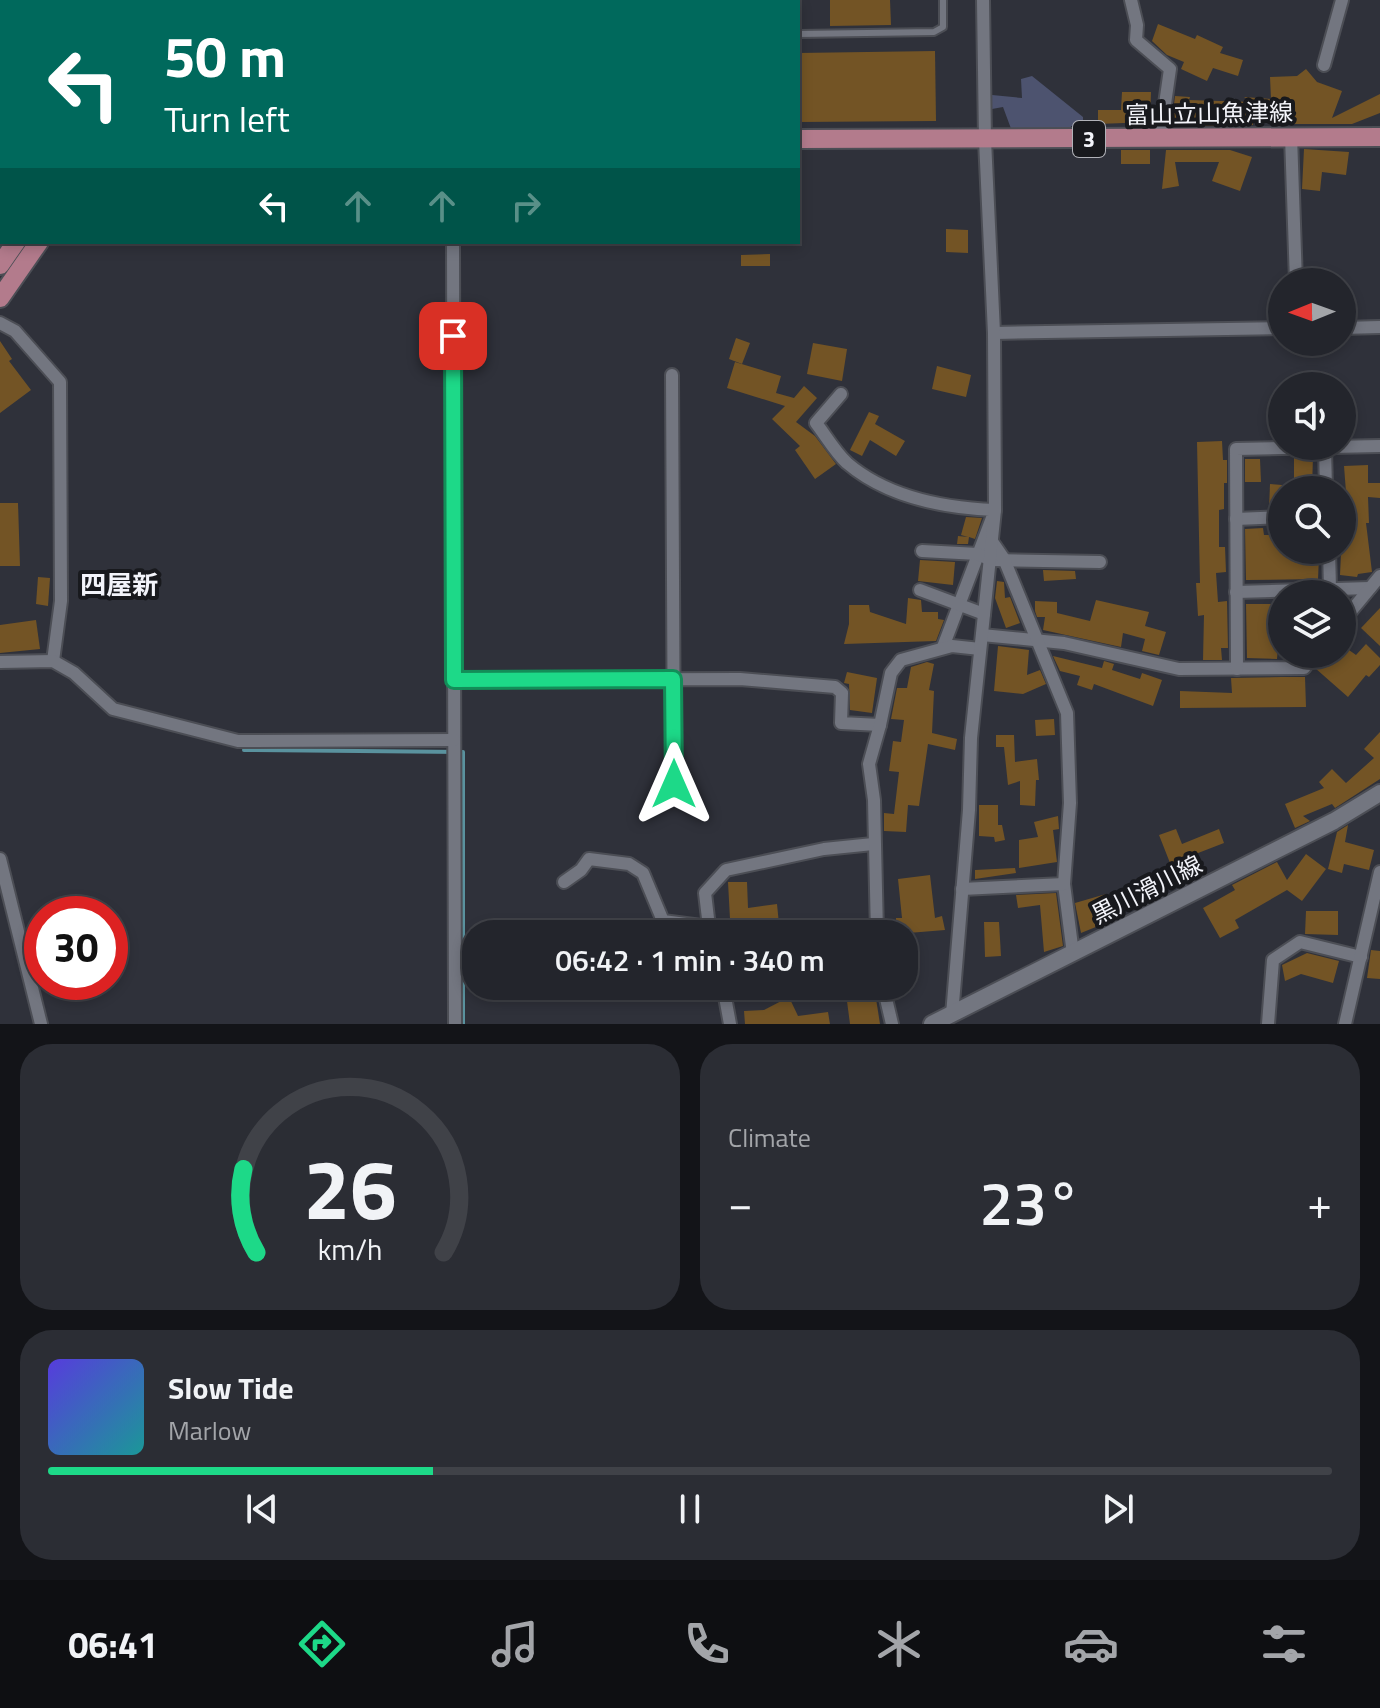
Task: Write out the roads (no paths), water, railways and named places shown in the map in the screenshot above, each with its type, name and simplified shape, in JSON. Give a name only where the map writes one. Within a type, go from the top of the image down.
[{"type":"main road","name":"富山立山魚津線","points":[[800,139],[1380,137]]},
{"type":"main road","points":[[0,265],[15,244]]},
{"type":"main road","points":[[0,298],[38,244]]},
{"type":"main road","name":"黒川滑川線","points":[[932,1024],[1334,821],[1380,793]]},
{"type":"street","points":[[983,0],[985,140],[994,333],[993,543],[998,560],[1039,641],[1067,713],[1070,803],[1064,884],[1073,954]]},
{"type":"street","points":[[1131,0],[1137,25],[1136,40],[1170,69],[1160,139]]},
{"type":"street","points":[[1324,65],[1342,0]]},
{"type":"street","points":[[1291,136],[1296,268]]},
{"type":"street","points":[[453,244],[455,1024]]},
{"type":"street","points":[[0,323],[15,331],[60,382],[61,601],[53,661]]},
{"type":"street","points":[[1356,328],[1380,327]]},
{"type":"street","points":[[994,333],[1268,328]]},
{"type":"street","points":[[672,375],[674,784]]},
{"type":"street","points":[[841,394],[816,423],[847,463],[902,495],[930,503],[995,510]]},
{"type":"street","points":[[1356,446],[1380,446]]},
{"type":"street","points":[[1237,669],[1236,449],[1268,448]]},
{"type":"street","points":[[876,920],[874,800],[869,764],[891,673],[901,660],[938,652],[943,647],[995,510]]},
{"type":"street","points":[[1236,519],[1268,518]]},
{"type":"street","points":[[922,551],[978,554],[998,560],[1100,562]]},
{"type":"street","points":[[952,1015],[971,738],[984,614],[998,560]]},
{"type":"street","points":[[1356,605],[1380,576]]},
{"type":"street","points":[[1356,588],[1370,588]]},
{"type":"street","points":[[920,590],[984,614]]},
{"type":"street","points":[[1236,592],[1268,591]]},
{"type":"street","points":[[982,635],[1064,643],[1179,669],[1304,668]]},
{"type":"street","points":[[943,647],[980,649]]},
{"type":"street","points":[[0,662],[53,661],[74,673],[113,709],[238,741],[454,740]]},
{"type":"street","points":[[454,680],[740,679],[835,687],[842,693],[841,723],[880,725]]},
{"type":"street","points":[[711,920],[705,893],[726,870],[824,849],[873,844]]},
{"type":"street","points":[[0,859],[41,1024]]},
{"type":"street","points":[[564,882],[581,870],[589,859],[629,864],[643,873],[663,920]]},
{"type":"street","points":[[1345,1024],[1380,872]]},
{"type":"street","points":[[962,889],[1064,884]]},
{"type":"street","points":[[1268,1024],[1273,960],[1300,942],[1361,957]]},
{"type":"street","points":[[726,1000],[730,1024]]},
{"type":"street","points":[[886,1000],[892,1024]]},
{"type":"lane","points":[[800,34],[934,32],[943,27],[943,0]]},
{"type":"waterway","points":[[244,750],[463,752],[463,1024]]},
{"type":"district","name":"四屋新","points":[[119,585]]}]
